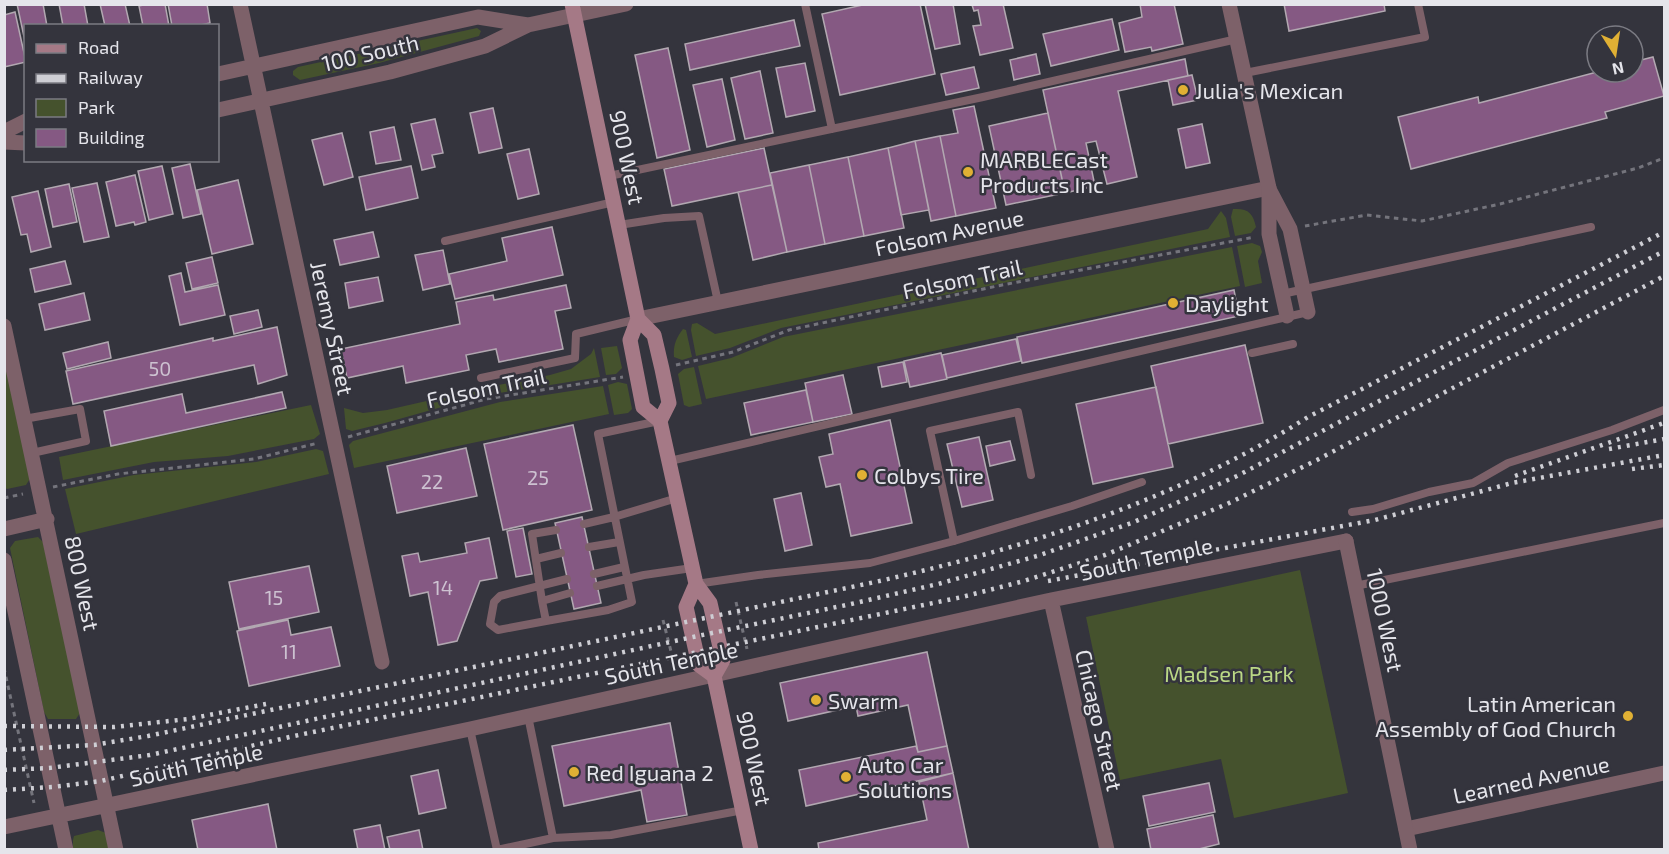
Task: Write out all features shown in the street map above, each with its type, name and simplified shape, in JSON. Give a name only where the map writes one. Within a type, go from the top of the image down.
[{"type":"main road","name":"900 West","points":[[573,10],[638,319],[630,340],[644,408],[660,421],[696,584],[710,603],[723,660],[714,676],[751,849]]},
{"type":"main road","name":"900 West","points":[[638,319],[654,335],[662,369],[669,403],[660,421]]},
{"type":"main road","name":"900 West","points":[[696,584],[686,608],[699,665],[714,676]]},
{"type":"street","name":"Jeremy Street","points":[[240,4],[382,662]]},
{"type":"street","name":"100 South","points":[[219,110],[390,72],[474,49],[573,10],[626,4]]},
{"type":"street","points":[[1229,4],[1269,188],[1269,234],[1287,316]]},
{"type":"street","name":"100 South","points":[[219,74],[478,17],[528,26]]},
{"type":"street","points":[[4,132],[24,122]]},
{"type":"street","points":[[4,142],[24,143]]},
{"type":"street","points":[[1269,188],[1290,230],[1308,312]]},
{"type":"street","name":"Folsom Avenue","points":[[638,319],[1269,188]]},
{"type":"street","name":"800 West","points":[[4,326],[116,849]]},
{"type":"street","points":[[4,529],[47,519]]},
{"type":"street","name":"South Temple","points":[[4,826],[470,729],[1050,600],[1346,541]]},
{"type":"street","name":"1000 West","points":[[1346,541],[1410,849]]},
{"type":"street","points":[[4,560],[66,849]]},
{"type":"street","name":"Chicago Street","points":[[1050,600],[1107,849]]},
{"type":"street","name":"Learned Avenue","points":[[1406,829],[1665,773]]},
{"type":"lane","points":[[805,4],[832,129]]},
{"type":"lane","points":[[1245,73],[1425,37],[1418,4]]},
{"type":"lane","points":[[609,176],[983,97],[1237,39]]},
{"type":"lane","points":[[445,241],[614,202]]},
{"type":"lane","points":[[619,225],[664,218],[699,216],[718,303]]},
{"type":"lane","points":[[1282,294],[1591,227]]},
{"type":"lane","points":[[669,461],[1308,312]]},
{"type":"lane","points":[[481,378],[575,358],[576,334],[638,319]]},
{"type":"lane","points":[[1252,353],[1293,344]]},
{"type":"lane","points":[[24,419],[80,409],[86,441],[32,453]]},
{"type":"lane","points":[[1352,512],[1473,483],[1508,463],[1612,430],[1665,410]]},
{"type":"lane","points":[[954,541],[930,431],[1018,412],[1031,475]]},
{"type":"lane","points":[[567,579],[500,596],[494,602],[490,624],[498,630],[608,610],[632,602],[598,434],[660,421]]},
{"type":"lane","points":[[696,584],[758,574],[870,563],[1072,506],[1142,482]]},
{"type":"lane","points":[[584,524],[677,498]]},
{"type":"lane","points":[[1355,586],[1665,524]]},
{"type":"lane","points":[[546,621],[532,534],[556,530]]},
{"type":"lane","points":[[589,547],[619,542]]},
{"type":"lane","points":[[536,559],[561,553]]},
{"type":"lane","points":[[594,574],[624,567]]},
{"type":"lane","points":[[597,586],[692,568]]},
{"type":"lane","points":[[542,601],[570,593]]},
{"type":"lane","points":[[528,716],[553,838]]},
{"type":"lane","points":[[470,729],[497,849],[553,838],[611,835],[742,810]]},
{"type":"path","points":[[1303,227],[1367,215],[1422,221],[1500,204],[1638,168],[1665,158]]},
{"type":"path","name":"Folsom Trail","points":[[676,365],[733,352],[789,330],[1002,285],[1258,237]]},
{"type":"path","name":"Folsom Trail","points":[[356,435],[486,399],[624,377]]},
{"type":"path","points":[[53,488],[118,474],[255,459],[321,443]]},
{"type":"path","points":[[4,498],[33,492]]},
{"type":"path","points":[[736,602],[747,649]]},
{"type":"path","points":[[663,620],[675,667]]},
{"type":"path","points":[[4,668],[34,804],[28,805]]},
{"type":"green space","points":[[477,28],[481,31],[479,36],[379,63],[300,80],[293,75],[293,71],[298,67]]},
{"type":"green space","points":[[1233,209],[1249,212],[1256,227],[1251,233],[1235,236],[1231,217]]},
{"type":"green space","points":[[1221,211],[1226,218],[1230,237],[781,328],[730,348],[696,356],[692,324],[697,323],[715,334],[1208,229]]},
{"type":"green space","points":[[1252,243],[1260,246],[1262,252],[1258,261],[1262,283],[1245,287],[1237,246]]},
{"type":"green space","points":[[1232,247],[1240,286],[706,399],[698,366],[731,358],[783,337]]},
{"type":"green space","points":[[683,329],[686,330],[692,357],[682,360],[674,357],[674,353],[678,336]]},
{"type":"green space","points":[[617,346],[622,368],[616,374],[606,375],[601,348]]},
{"type":"green space","points":[[594,348],[600,377],[481,396],[385,423],[352,431],[346,429],[344,408],[363,413],[387,410],[550,375],[571,369],[591,354]]},
{"type":"green space","points":[[4,354],[31,477],[26,485],[7,489],[4,487]]},
{"type":"green space","points":[[694,367],[702,404],[689,407],[684,405],[678,374],[684,369]]},
{"type":"green space","points":[[618,382],[627,384],[632,409],[628,413],[614,415],[608,385]]},
{"type":"green space","points":[[603,386],[609,414],[354,468],[349,445],[353,441],[500,402]]},
{"type":"green space","points":[[311,405],[320,434],[314,439],[228,456],[154,462],[63,480],[59,457]]},
{"type":"green space","points":[[316,449],[323,451],[329,474],[76,534],[65,489],[134,475],[256,462]]},
{"type":"green space","points":[[38,537],[43,542],[80,713],[76,719],[48,719],[44,712],[10,548],[15,541]]},
{"type":"green space","name":"Madsen Park","points":[[1300,570],[1348,793],[1234,818],[1221,759],[1120,780],[1086,617]]},
{"type":"green space","points":[[98,830],[106,833],[111,849],[73,849],[74,836]]},
{"type":"building","points":[[17,4],[43,4],[47,24],[24,24],[24,37]]},
{"type":"building","points":[[59,4],[84,4],[88,24],[63,24]]},
{"type":"building","points":[[100,4],[125,4],[130,24],[105,24]]},
{"type":"building","points":[[165,4],[169,24],[143,24],[139,6]]},
{"type":"building","points":[[168,4],[207,4],[210,23],[172,24]]},
{"type":"building","points":[[867,4],[920,4],[935,74],[840,95],[822,14]]},
{"type":"building","points":[[925,4],[953,4],[960,44],[935,49]]},
{"type":"building","points":[[1003,4],[1013,48],[980,55],[973,26],[981,25],[978,10],[974,11],[972,5]]},
{"type":"building","points":[[1140,4],[1174,4],[1183,44],[1152,51],[1151,47],[1125,52],[1119,23],[1142,17]]},
{"type":"building","points":[[1284,4],[1384,4],[1385,11],[1289,31]]},
{"type":"building","points":[[15,12],[24,62],[4,67],[4,15]]},
{"type":"building","points":[[1112,19],[1119,50],[1051,66],[1043,34]]},
{"type":"building","points":[[794,20],[800,46],[690,70],[685,44]]},
{"type":"building","points":[[668,48],[690,150],[657,158],[635,55]]},
{"type":"building","points":[[1036,54],[1040,74],[1014,80],[1010,60]]},
{"type":"building","points":[[1653,57],[1664,96],[1605,112],[1607,118],[1411,169],[1398,117],[1478,97],[1479,103],[1585,75],[1585,84],[1645,84],[1645,59]]},
{"type":"building","points":[[1185,59],[1188,76],[1118,91],[1137,177],[1107,184],[1096,141],[1086,143],[1095,186],[1065,193],[1043,90]]},
{"type":"building","points":[[805,63],[815,111],[786,117],[776,68]]},
{"type":"building","points":[[974,67],[979,88],[946,95],[941,74]]},
{"type":"building","points":[[760,71],[773,133],[745,139],[731,78]]},
{"type":"building","name":"Julia's Mexican","points":[[1192,75],[1198,100],[1173,105],[1168,80]]},
{"type":"building","points":[[722,79],[735,140],[707,147],[693,85]]},
{"type":"building","name":"MARBLECast Products Inc","points":[[974,106],[996,208],[956,216],[940,136],[958,133],[953,110]]},
{"type":"building","points":[[493,108],[502,148],[479,153],[470,113]]},
{"type":"building","points":[[1048,113],[1065,193],[1006,205],[989,126]]},
{"type":"building","points":[[435,119],[443,153],[432,155],[435,167],[422,170],[411,124]]},
{"type":"building","points":[[1202,124],[1210,163],[1186,168],[1178,129]]},
{"type":"building","points":[[394,127],[401,160],[376,164],[370,132]]},
{"type":"building","points":[[342,133],[353,177],[324,185],[312,140]]},
{"type":"building","points":[[940,136],[956,216],[931,221],[915,141]]},
{"type":"building","points":[[915,141],[929,210],[901,215],[888,148]]},
{"type":"building","points":[[764,148],[772,185],[672,206],[664,169]]},
{"type":"building","points":[[888,148],[904,228],[864,236],[848,157]]},
{"type":"building","points":[[529,149],[539,194],[518,199],[507,154]]},
{"type":"building","points":[[848,157],[864,236],[825,244],[809,165]]},
{"type":"building","points":[[190,164],[201,214],[183,218],[172,168]]},
{"type":"building","points":[[809,165],[825,244],[787,252],[770,173]]},
{"type":"building","points":[[162,166],[173,214],[149,220],[138,171]]},
{"type":"building","points":[[411,166],[418,198],[366,210],[359,177]]},
{"type":"building","points":[[135,175],[146,222],[116,226],[106,182]]},
{"type":"building","points":[[238,180],[253,244],[212,254],[197,190]]},
{"type":"building","points":[[97,183],[109,237],[84,242],[72,188]]},
{"type":"building","points":[[69,184],[77,222],[53,227],[45,189]]},
{"type":"building","points":[[772,185],[787,252],[753,260],[738,192]]},
{"type":"building","points":[[38,191],[51,247],[31,252],[27,234],[21,235],[12,197]]},
{"type":"building","points":[[552,227],[563,275],[455,299],[449,274],[507,261],[502,238]]},
{"type":"building","points":[[373,232],[379,257],[340,265],[334,240]]},
{"type":"building","points":[[443,250],[450,284],[423,290],[415,255]]},
{"type":"building","points":[[212,257],[218,283],[192,289],[186,263]]},
{"type":"building","points":[[65,261],[71,284],[35,292],[30,269]]},
{"type":"building","points":[[181,273],[185,292],[218,285],[225,315],[180,325],[169,276]]},
{"type":"building","points":[[378,277],[383,301],[349,308],[345,283]]},
{"type":"building","points":[[566,285],[571,308],[555,311],[563,349],[499,362],[496,349],[466,355],[469,370],[406,383],[403,366],[347,378],[341,349],[460,324],[456,302],[493,295],[494,300]]},
{"type":"building","points":[[1234,290],[1239,316],[1022,363],[1017,337]]},
{"type":"building","points":[[84,293],[90,320],[45,330],[39,304]]},
{"type":"building","points":[[258,310],[262,327],[234,334],[230,316]]},
{"type":"building","points":[[277,327],[287,375],[258,384],[254,365],[73,404],[66,371],[213,338],[213,341]]},
{"type":"building","points":[[1016,339],[1021,361],[947,378],[942,355]]},
{"type":"building","points":[[108,342],[111,358],[67,369],[63,353]]},
{"type":"building","points":[[1245,345],[1263,423],[1168,444],[1151,366]]},
{"type":"building","points":[[941,353],[947,379],[910,387],[904,361]]},
{"type":"building","points":[[903,362],[907,382],[882,387],[878,367]]},
{"type":"building","points":[[843,375],[852,414],[813,422],[805,383]]},
{"type":"building","points":[[1156,387],[1173,467],[1093,484],[1076,404]]},
{"type":"building","points":[[806,390],[813,422],[751,435],[744,403]]},
{"type":"building","points":[[282,392],[286,408],[111,446],[104,411],[182,394],[186,413]]},
{"type":"building","points":[[890,420],[912,523],[851,536],[840,484],[826,487],[819,457],[833,454],[829,434]]},
{"type":"building","points":[[573,425],[592,510],[503,530],[484,444]]},
{"type":"building","points":[[979,437],[993,500],[962,507],[947,444]]},
{"type":"building","points":[[1010,441],[1015,460],[990,466],[986,446]]},
{"type":"building","points":[[466,448],[477,496],[397,513],[387,466]]},
{"type":"building","points":[[801,493],[812,545],[785,551],[774,499]]},
{"type":"building","points":[[582,517],[601,603],[574,609],[555,523]]},
{"type":"building","points":[[523,528],[532,574],[516,577],[507,531]]},
{"type":"building","points":[[489,538],[497,578],[480,581],[457,641],[438,645],[428,592],[410,596],[402,556],[418,553],[420,562],[467,553],[465,543]]},
{"type":"building","points":[[309,566],[319,612],[239,629],[229,582]]},
{"type":"building","points":[[288,620],[291,635],[331,627],[340,666],[249,686],[237,631]]},
{"type":"building","points":[[927,652],[947,746],[918,752],[908,705],[858,716],[856,706],[788,721],[780,683]]},
{"type":"building","points":[[670,723],[687,815],[647,822],[641,790],[564,806],[552,746]]},
{"type":"building","points":[[916,746],[918,752],[947,746],[953,773],[806,806],[799,770]]},
{"type":"building","points":[[438,770],[446,808],[419,814],[411,776]]},
{"type":"building","points":[[953,773],[969,850],[819,850],[818,843],[927,820],[919,782]]},
{"type":"building","points":[[1209,783],[1215,812],[1149,826],[1143,796]]},
{"type":"building","points":[[268,804],[277,850],[198,850],[192,820]]},
{"type":"building","points":[[1213,815],[1219,844],[1195,850],[1151,850],[1147,829]]},
{"type":"building","points":[[380,825],[385,850],[358,850],[354,830]]},
{"type":"building","points":[[419,830],[423,850],[390,850],[387,837]]},
{"type":"railway","points":[[4,750],[94,745],[148,736],[875,582],[932,569],[1044,537],[1153,497],[1206,473],[1258,447],[1308,417],[1664,232]]},
{"type":"railway","points":[[4,770],[49,768],[150,755],[851,604],[938,584],[1037,556],[1134,522],[1237,476],[1664,251]]},
{"type":"railway","points":[[4,790],[101,781],[294,736],[962,597],[1024,581],[1105,555],[1227,504],[1317,460],[1664,276]]},
{"type":"railway","points":[[1515,476],[1664,423]]},
{"type":"railway","points":[[1609,449],[1664,439]]},
{"type":"railway","points":[[1048,581],[1375,520],[1512,483],[1664,455]]},
{"type":"railway","points":[[1632,469],[1664,465]]},
{"type":"railway","points":[[4,726],[114,727],[188,719],[266,704]]},
{"type":"place","name":"Julia's Mexican","points":[[1183,90]]},
{"type":"place","name":"MARBLECast Products Inc","points":[[968,172]]},
{"type":"place","name":"Daylight","points":[[1173,303]]},
{"type":"place","name":"Colbys Tire","points":[[862,475]]},
{"type":"place","name":"Swarm","points":[[816,700]]},
{"type":"place","name":"Latin American Assembly of God Church","points":[[1628,716]]},
{"type":"place","name":"Red Iguana 2","points":[[574,772]]},
{"type":"place","name":"Auto Car Solutions","points":[[846,777]]}]
